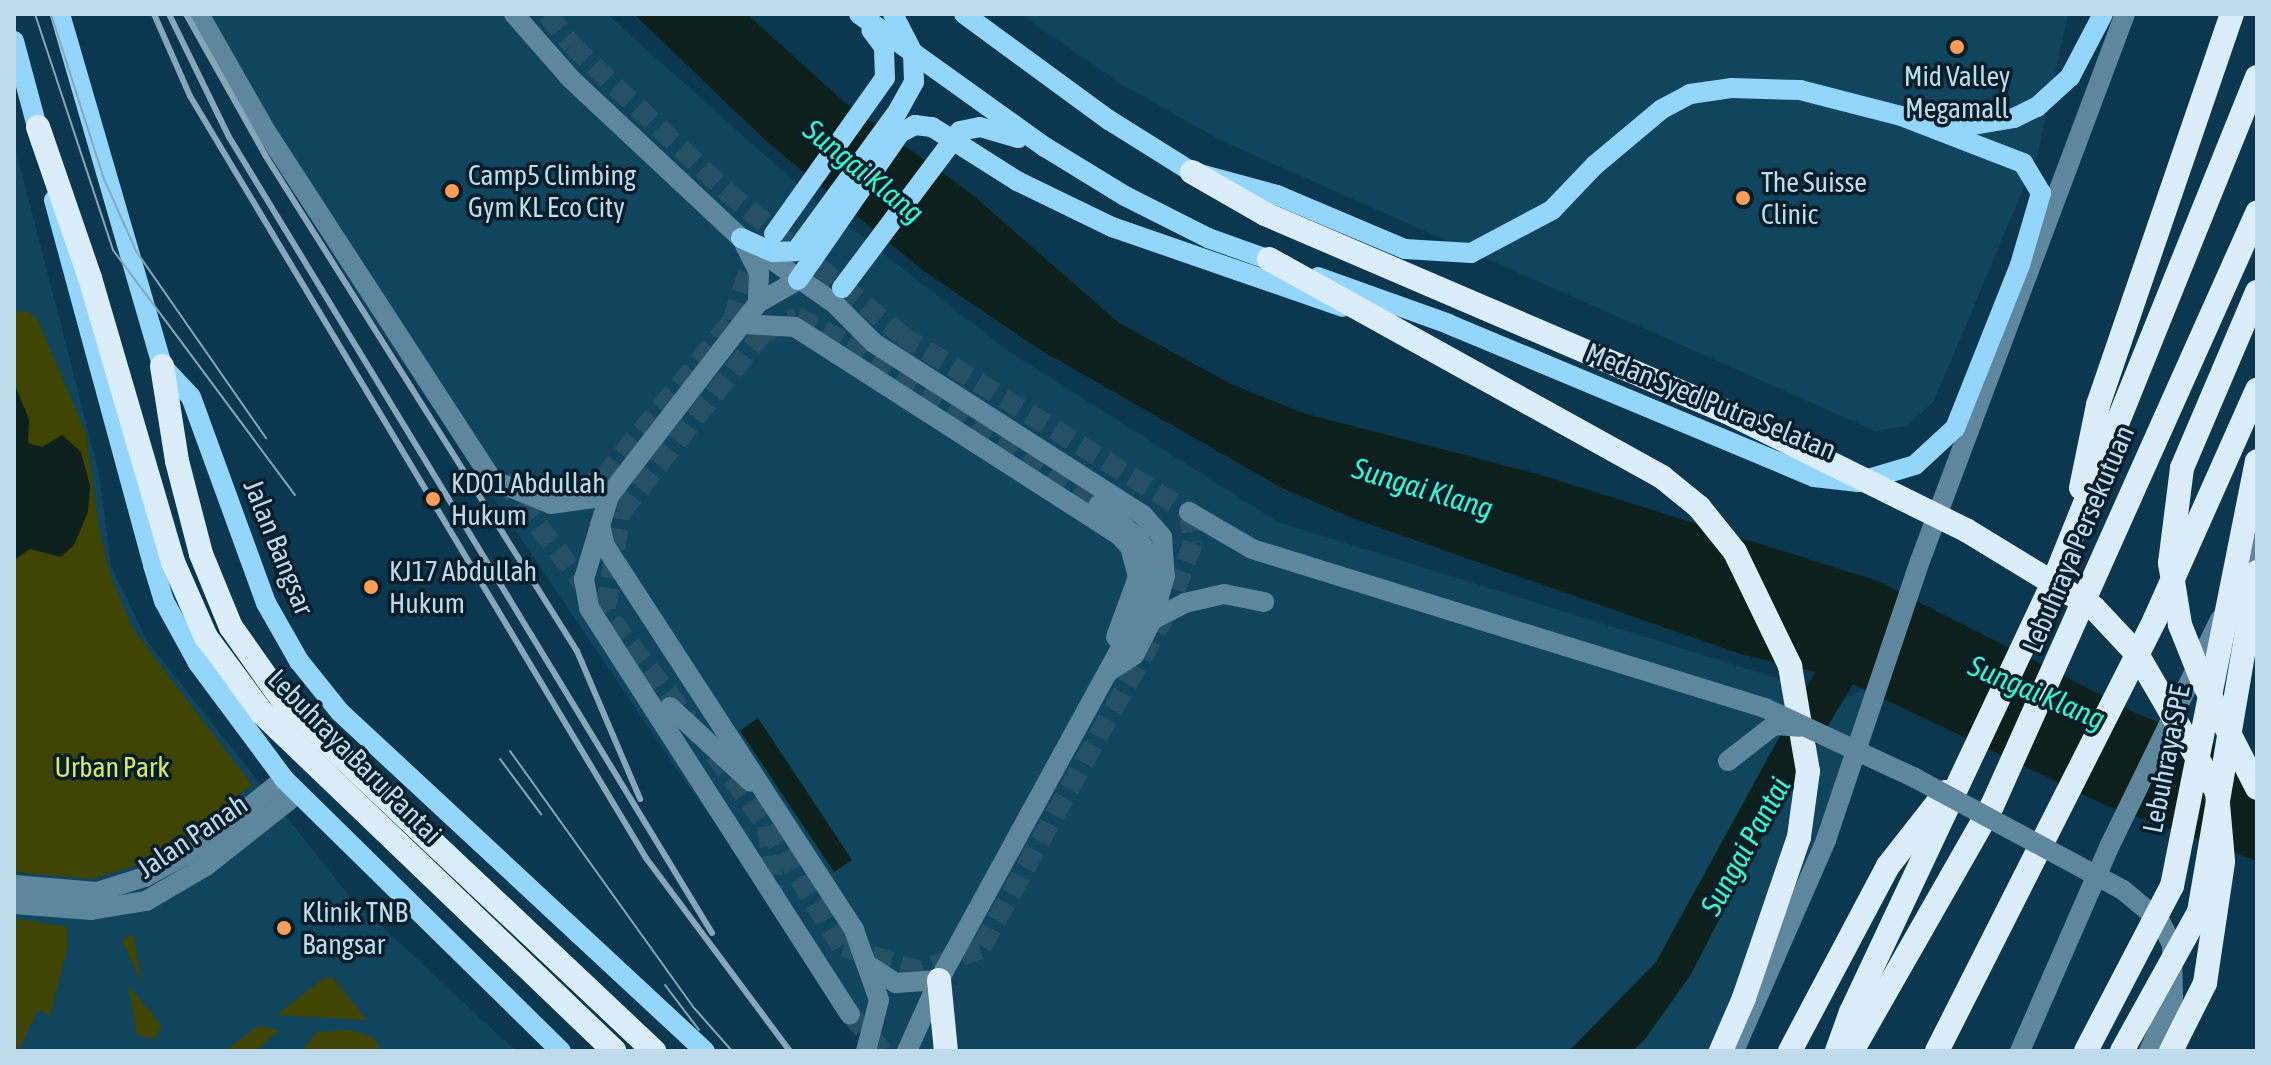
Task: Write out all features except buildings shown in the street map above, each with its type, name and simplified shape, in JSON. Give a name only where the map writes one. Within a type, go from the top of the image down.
[{"type":"highway","points":[[2069,545],[2098,405],[2232,14]]},
{"type":"highway","points":[[1837,1051],[1851,1012],[2050,590],[2257,77]]},
{"type":"highway","name":"Lebuhraya Baru Pantai","points":[[38,127],[90,278],[173,562],[206,637],[262,713],[614,1051]]},
{"type":"highway","points":[[1192,172],[1265,214],[1727,412],[1966,530],[2094,608],[2137,654],[2217,792],[2223,860],[2215,932],[2205,983],[2171,1051]]},
{"type":"highway","name":"Lebuhraya Persekutuan","points":[[1852,1051],[1992,806],[2081,613],[2149,446],[2257,213]]},
{"type":"highway","points":[[1269,259],[1662,477],[1699,507],[1735,552],[1790,666],[1808,771],[1799,837],[1721,1051]]},
{"type":"highway","points":[[2257,292],[2182,468],[2170,563],[2180,625],[2202,680],[2257,788]]},
{"type":"highway","name":"Lebuhraya Baru Pantai","points":[[162,366],[201,554],[231,627],[284,702],[654,1051]]},
{"type":"highway","points":[[1937,1051],[2056,822],[2155,619],[2257,390]]},
{"type":"highway","points":[[2229,451],[2257,419]]},
{"type":"highway","name":"Lebuhraya SPE","points":[[2086,1051],[2172,886],[2257,461]]},
{"type":"highway","name":"Lebuhraya SPE","points":[[2122,1051],[2199,912],[2257,572]]},
{"type":"highway","points":[[1790,1051],[1888,866],[1974,756]]},
{"type":"highway","points":[[939,980],[946,1051]]},
{"type":"main road","name":"Jalan Bangsar","points":[[60,14],[162,366],[191,397],[266,603],[299,661],[340,712],[705,1051]]},
{"type":"main road","points":[[778,228],[885,78],[884,47],[858,14]]},
{"type":"main road","name":"Medan Syed Putra Selatan","points":[[858,14],[1045,147],[1194,231],[1449,324],[1814,477],[1858,482],[1887,476],[1938,449],[1962,417],[2020,265],[2041,193],[2023,163],[1901,116],[1800,90],[1731,88],[1690,94],[1625,138],[1552,210],[1471,253],[1448,255],[1405,249],[1277,195],[1192,172],[1109,120],[964,14]]},
{"type":"main road","points":[[798,280],[808,252],[914,82],[913,53],[893,14]]},
{"type":"main road","points":[[1901,116],[1973,125],[2014,118],[2037,107],[2070,77],[2100,19]]},
{"type":"main road","points":[[14,41],[82,312],[164,601],[198,663],[291,786],[561,1051]]},
{"type":"main road","points":[[741,238],[788,253],[808,252],[900,133],[915,125],[932,127],[1017,181],[1112,227],[1374,317]]},
{"type":"main road","points":[[842,288],[960,131],[980,127],[1045,147]]},
{"type":"street","points":[[199,14],[267,133],[492,480],[551,504],[609,496]]},
{"type":"street","points":[[514,14],[571,79],[741,238],[834,303],[874,343],[1143,515],[1165,547],[1165,576],[1152,620],[1134,655],[1108,672]]},
{"type":"street","points":[[1734,1051],[1826,840],[1920,561],[2032,273],[2124,21]]},
{"type":"street","points":[[741,238],[759,273],[758,303]]},
{"type":"street","points":[[798,280],[758,303],[609,496],[584,579],[589,608],[850,1014]]},
{"type":"street","points":[[744,324],[795,327],[1119,535],[1130,547],[1138,577],[1108,672]]},
{"type":"street","points":[[907,1051],[939,980],[1143,607],[1152,569],[1137,537],[1098,505]]},
{"type":"street","points":[[1189,512],[1252,549],[1765,708],[1943,793],[2145,906],[2168,933],[2176,975],[2173,998],[2149,1051]]},
{"type":"street","points":[[600,521],[605,546],[854,930],[871,967],[879,1000],[866,1051]]},
{"type":"street","points":[[2020,1051],[2110,845],[2257,544]]},
{"type":"street","points":[[1152,620],[1185,603],[1224,594],[1264,602]]},
{"type":"street","points":[[670,707],[769,797]]},
{"type":"street","points":[[1728,761],[1774,725],[1809,727]]},
{"type":"street","name":"Jalan Panah","points":[[14,895],[91,910],[119,910],[146,901],[206,866],[291,786]]},
{"type":"street","points":[[871,967],[896,983],[939,980]]},
{"type":"shaded area","points":[[190,14],[607,14],[815,200],[1008,351],[1278,522],[1844,699],[1875,683],[1826,840],[1710,1051],[880,1051],[682,777],[372,318],[253,127]]},
{"type":"shaded area","points":[[1020,14],[2068,14],[2037,156],[1934,401],[1907,426],[1875,431],[1220,140],[1123,85]]},
{"type":"shaded area","points":[[14,143],[99,473],[111,566],[147,641],[350,897],[516,1051],[14,1051]]},
{"type":"green space","name":"Urban Park","points":[[14,311],[29,312],[38,321],[86,434],[99,529],[112,580],[134,631],[252,785],[148,862],[91,879],[14,872]]},
{"type":"green space","points":[[14,918],[67,927],[68,946],[50,1016],[38,1010],[18,1051],[14,1051]]},
{"type":"green space","points":[[130,935],[134,937],[142,985],[122,940]]},
{"type":"green space","points":[[332,977],[367,1020],[277,1015],[321,980]]},
{"type":"green space","points":[[128,985],[162,1026],[154,1039],[137,1035]]},
{"type":"green space","points":[[258,1026],[279,1030],[256,1051],[225,1051]]},
{"type":"green space","points":[[351,1030],[372,1037],[383,1051],[304,1049],[316,1032]]},
{"type":"water","points":[[634,14],[747,14],[843,101],[973,195],[1119,323],[1231,384],[1303,413],[1538,474],[1878,581],[2140,715],[2257,760],[2257,861],[2105,805],[1853,684],[1762,837],[1690,976],[1645,1039],[1633,1051],[1569,1051],[1656,962],[1815,672],[1740,654],[1355,519],[1284,489],[1037,348],[920,268],[765,140]]},
{"type":"water","points":[[14,383],[29,419],[28,443],[42,447],[62,435],[81,452],[90,486],[88,512],[74,545],[61,557],[30,549],[14,560]]},
{"type":"water","points":[[758,718],[852,860],[834,872],[740,731]]},
{"type":"tunnel","points":[[547,14],[572,45],[726,191],[901,335],[1189,512],[1193,543],[1166,614],[980,949],[920,971],[841,946],[767,826]]},
{"type":"tunnel","points":[[515,481],[559,495],[603,478],[732,321],[756,249]]},
{"type":"tunnel","points":[[606,608],[621,512],[763,333],[797,317],[848,343],[1098,505]]},
{"type":"tunnel","points":[[502,479],[688,719]]},
{"type":"tunnel","points":[[714,754],[767,826],[774,892]]},
{"type":"tunnel","points":[[850,1014],[883,1051]]},
{"type":"tram line","points":[[35,14],[113,250],[295,495]]},
{"type":"tram line","points":[[51,14],[104,179],[136,251],[266,438]]},
{"type":"tram line","points":[[510,751],[695,1009],[732,1051]]},
{"type":"tram line","points":[[500,759],[541,814]]},
{"type":"tram line","points":[[665,985],[699,1030]]},
{"type":"railway","points":[[154,14],[190,96],[646,858],[790,1051]]},
{"type":"railway","points":[[169,14],[229,137],[712,933]]},
{"type":"railway","points":[[186,14],[265,155],[577,651],[640,799]]},
{"type":"place","name":"Mid Valley Megamall","points":[[1957,47]]},
{"type":"place","name":"Camp5 Climbing Gym KL Eco City","points":[[452,191]]},
{"type":"place","name":"The Suisse Clinic","points":[[1743,198]]},
{"type":"place","name":"KD01 Abdullah Hukum","points":[[433,499]]},
{"type":"place","name":"KJ17 Abdullah Hukum","points":[[371,587]]},
{"type":"place","name":"Klinik TNB Bangsar","points":[[284,928]]},
{"type":"water label","name":"Sungai Klang","points":[[864,171]]},
{"type":"water label","name":"Sungai Klang","points":[[1423,488]]},
{"type":"water label","name":"Sungai Klang","points":[[2037,692]]},
{"type":"water label","name":"Sungai Pantai","points":[[1745,846]]}]
